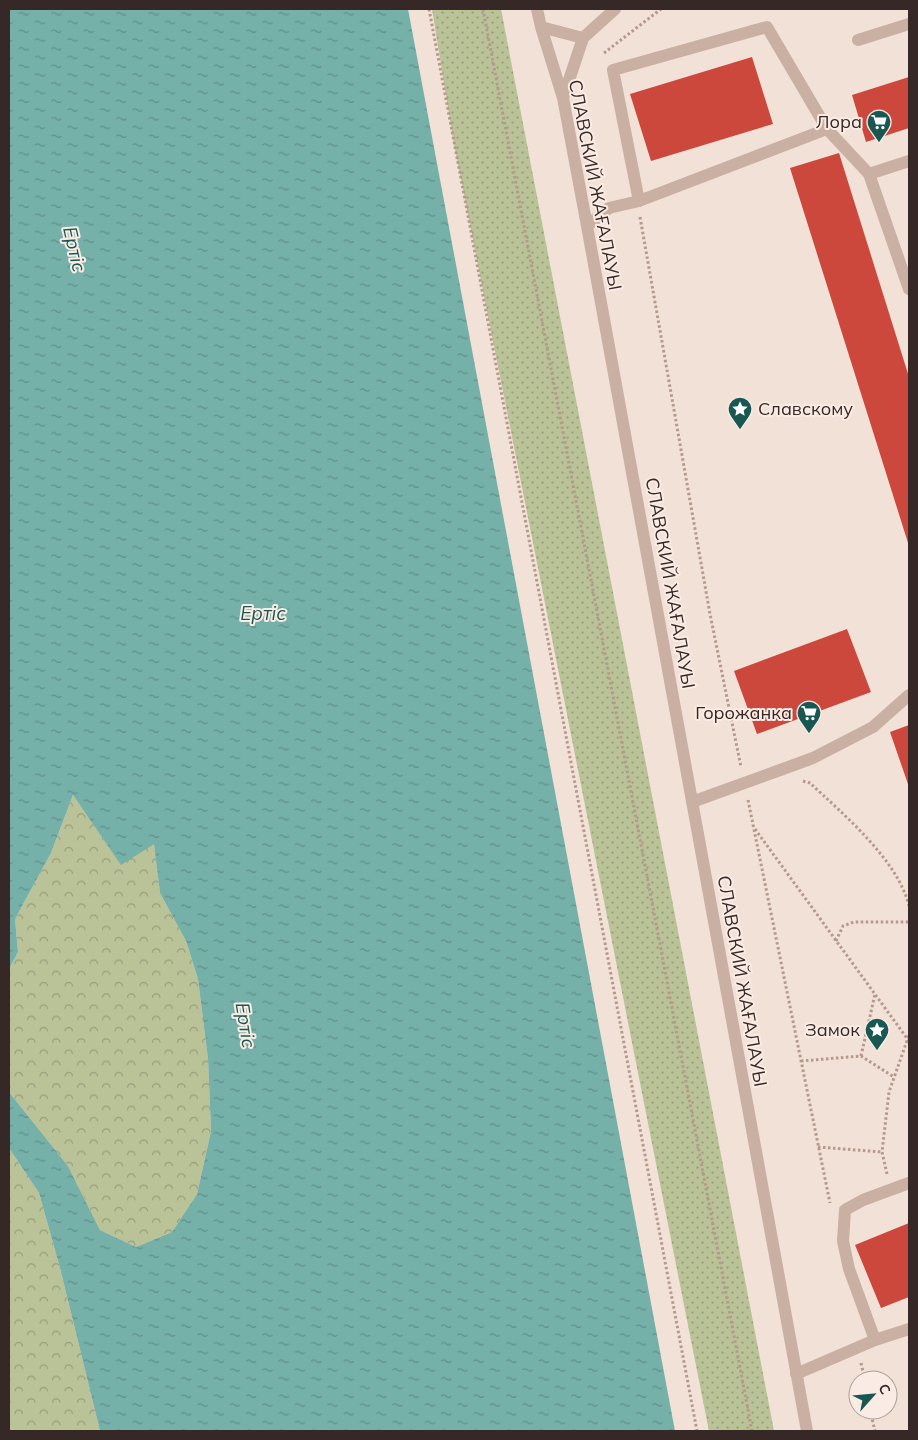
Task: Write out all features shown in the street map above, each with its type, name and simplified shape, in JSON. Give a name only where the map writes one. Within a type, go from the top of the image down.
[{"type":"street","name":"СЛАВСКИЙ ЖАҒАЛАУЫ","points":[[537,9],[563,98],[808,1431]]},
{"type":"street","points":[[563,98],[583,38],[615,9]]},
{"type":"street","points":[[858,40],[909,24]]},
{"type":"street","points":[[541,27],[583,38]]},
{"type":"street","points":[[638,202],[613,70],[767,27],[827,129],[869,174],[909,289]]},
{"type":"street","points":[[587,226],[609,208],[638,202],[827,129]]},
{"type":"street","points":[[869,174],[909,161]]},
{"type":"street","points":[[692,802],[813,758],[873,727],[909,695]]},
{"type":"street","points":[[875,1340],[849,1269],[843,1241],[845,1210],[863,1200],[909,1183]]},
{"type":"street","points":[[796,1374],[875,1340],[909,1329]]},
{"type":"path","points":[[429,9],[697,1431]]},
{"type":"path","points":[[484,9],[752,1431]]},
{"type":"path","points":[[603,53],[661,9]]},
{"type":"path","points":[[597,25],[605,63]]},
{"type":"path","points":[[638,202],[710,614],[832,1212]]},
{"type":"path","points":[[802,781],[810,783],[881,853],[896,876],[909,906]]},
{"type":"path","points":[[753,826],[836,942],[909,1038],[889,1092],[882,1152],[888,1179]]},
{"type":"path","points":[[836,942],[843,926],[854,922],[909,922]]},
{"type":"path","points":[[860,1056],[875,994]]},
{"type":"path","points":[[801,1061],[860,1056],[894,1077]]},
{"type":"path","points":[[818,1147],[882,1152]]},
{"type":"path","points":[[858,1347],[863,1370]]},
{"type":"green space","points":[[432,9],[501,9],[774,1431],[709,1431],[453,139]]},
{"type":"green space","points":[[73,795],[121,864],[154,843],[160,893],[186,941],[198,979],[208,1059],[211,1131],[197,1194],[172,1232],[136,1247],[100,1230],[68,1166],[9,1092],[9,969],[18,952],[15,919],[51,853]]},
{"type":"green space","points":[[9,1148],[39,1193],[60,1268],[100,1431],[9,1431]]},
{"type":"water","name":"Ертіс","points":[[9,9],[408,9],[675,1431],[100,1431],[60,1268],[39,1193],[9,1148],[9,1092],[68,1166],[100,1230],[136,1247],[172,1232],[197,1194],[211,1131],[208,1059],[198,979],[186,941],[160,893],[154,844],[121,865],[73,795],[51,853],[15,919],[18,952],[9,969]]},
{"type":"building","points":[[752,57],[773,124],[651,161],[630,94]]},
{"type":"building","points":[[909,77],[909,128],[866,142],[852,95]]},
{"type":"building","points":[[839,153],[909,377],[909,546],[790,168]]},
{"type":"building","points":[[847,629],[871,692],[757,734],[734,671]]},
{"type":"building","points":[[909,725],[909,787],[890,732]]},
{"type":"building","points":[[909,1223],[909,1297],[881,1308],[855,1245]]},
{"type":"place","name":"Лора","points":[[879,143]]},
{"type":"place","name":"Славскому","points":[[740,430]]},
{"type":"place","name":"Горожанка","points":[[809,734]]},
{"type":"place","name":"Замок","points":[[877,1051]]}]
